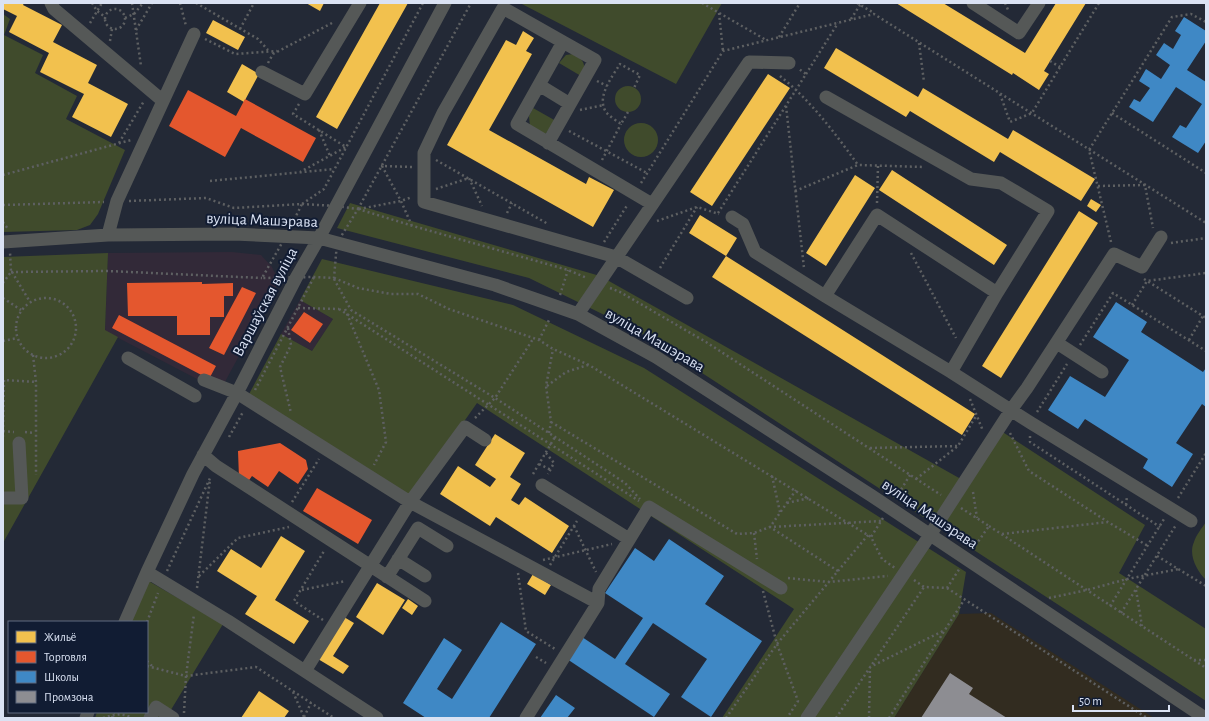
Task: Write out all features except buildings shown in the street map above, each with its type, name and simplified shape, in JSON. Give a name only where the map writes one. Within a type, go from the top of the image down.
[{"type":"street","points":[[51,3],[54,9],[163,101]]},
{"type":"street","points":[[262,72],[305,94],[360,3]]},
{"type":"street","name":"Варшаўская вуліца","points":[[125,621],[146,572],[203,455],[238,393],[296,278],[445,3]]},
{"type":"street","points":[[973,3],[1019,33],[1039,3]]},
{"type":"street","points":[[548,143],[595,60],[503,8],[443,113],[424,153],[424,202],[616,257],[688,298]]},
{"type":"street","points":[[108,236],[117,201],[192,38]]},
{"type":"street","points":[[563,42],[517,124],[652,204]]},
{"type":"street","points":[[578,314],[749,62],[789,63]]},
{"type":"street","points":[[539,85],[564,114]]},
{"type":"street","points":[[826,97],[971,180],[1001,183],[1048,211],[963,351],[956,375]]},
{"type":"street","points":[[825,296],[877,216],[997,293]]},
{"type":"street","points":[[732,217],[743,224],[755,252],[956,375],[1007,415],[1031,423],[1181,515]]},
{"type":"street","name":"вуліца Машэрава","points":[[6,242],[108,236],[234,234],[319,238],[495,285],[578,314],[656,357],[930,535],[1205,718]]},
{"type":"street","points":[[807,718],[930,535],[988,444],[1057,343],[1114,254],[1142,266],[1159,241]]},
{"type":"street","points":[[1057,343],[1102,372]]},
{"type":"street","points":[[128,358],[195,396]]},
{"type":"street","points":[[204,380],[238,393],[410,502],[598,603]]},
{"type":"street","points":[[305,671],[410,502],[465,427],[485,440]]},
{"type":"street","points":[[3,498],[22,498],[19,443]]},
{"type":"street","points":[[203,455],[216,466],[426,601]]},
{"type":"street","points":[[542,485],[629,539]]},
{"type":"street","points":[[526,718],[598,603],[599,589],[601,585],[649,507],[759,575],[782,583]]},
{"type":"street","points":[[387,577],[418,528],[447,546]]},
{"type":"street","points":[[398,559],[425,576]]},
{"type":"street","points":[[146,572],[228,621],[305,671],[370,716]]},
{"type":"street","points":[[150,718],[156,707],[173,718]]},
{"type":"path","points":[[92,3],[97,11],[105,17]]},
{"type":"path","points":[[83,34],[102,3]]},
{"type":"path","points":[[118,143],[147,87],[132,3]]},
{"type":"path","points":[[125,18],[134,14],[143,3]]},
{"type":"path","points":[[136,30],[152,3]]},
{"type":"path","points":[[180,3],[192,38],[235,54],[279,51]]},
{"type":"path","points":[[196,3],[258,39],[268,50]]},
{"type":"path","points":[[240,29],[254,3]]},
{"type":"path","points":[[3,205],[206,198],[234,208],[302,204],[324,189],[423,3]]},
{"type":"path","points":[[471,3],[358,209],[568,270],[620,292],[706,342],[910,475]]},
{"type":"path","points":[[702,3],[766,40]]},
{"type":"path","points":[[779,37],[800,3]]},
{"type":"path","points":[[856,3],[874,14]]},
{"type":"path","points":[[850,19],[860,5],[864,3]]},
{"type":"path","points":[[999,93],[1010,122],[1032,113],[1099,3]]},
{"type":"path","points":[[117,9],[124,14],[125,18],[123,26],[116,30],[109,28],[104,21],[109,10],[117,9]]},
{"type":"path","points":[[719,13],[723,51]]},
{"type":"path","points":[[1114,254],[1090,150],[1172,17],[1191,14],[1206,22]]},
{"type":"path","points":[[262,72],[274,54],[335,22]]},
{"type":"path","points":[[718,213],[838,22]]},
{"type":"path","points":[[919,42],[924,82]]},
{"type":"path","points":[[1050,61],[1060,67]]},
{"type":"path","points":[[764,63],[796,89],[835,133],[858,166]]},
{"type":"path","points":[[789,63],[806,74]]},
{"type":"path","points":[[621,124],[606,112],[603,97],[605,90],[620,64],[640,75],[634,88]]},
{"type":"path","points":[[305,94],[293,114],[346,147]]},
{"type":"path","points":[[564,114],[604,105]]},
{"type":"path","points":[[786,106],[806,284]]},
{"type":"path","points":[[596,171],[628,112]]},
{"type":"path","points":[[1112,113],[1206,174]]},
{"type":"path","points":[[564,114],[607,151],[647,173]]},
{"type":"path","points":[[319,130],[330,156]]},
{"type":"path","points":[[3,175],[147,135]]},
{"type":"path","points":[[300,172],[346,147]]},
{"type":"path","points":[[424,153],[552,226]]},
{"type":"path","points":[[382,166],[424,168]]},
{"type":"path","points":[[382,166],[401,200],[413,226]]},
{"type":"path","points":[[795,191],[858,166],[929,168]]},
{"type":"path","points":[[877,216],[878,166]]},
{"type":"path","points":[[210,181],[334,169]]},
{"type":"path","points":[[469,178],[489,221]]},
{"type":"path","points":[[1098,186],[1146,185],[1159,241],[1206,238]]},
{"type":"path","points":[[654,279],[697,208]]},
{"type":"path","points":[[656,221],[697,208],[732,217]]},
{"type":"path","points":[[3,222],[8,228],[6,242],[11,272],[30,302]]},
{"type":"path","points":[[909,249],[963,351]]},
{"type":"path","points":[[11,272],[108,271],[262,278]]},
{"type":"path","points":[[3,283],[11,272]]},
{"type":"path","points":[[1147,281],[1206,273]]},
{"type":"path","points":[[227,441],[314,277]]},
{"type":"path","points":[[1141,277],[1205,317],[1189,340]]},
{"type":"path","points":[[351,310],[334,278],[358,288],[391,294],[418,294],[449,309],[539,340],[553,349],[589,365],[870,536],[828,582],[777,644],[726,718]]},
{"type":"path","points":[[1132,305],[1147,281]]},
{"type":"path","points":[[1160,527],[1030,442],[1031,423],[1113,293],[1206,351]]},
{"type":"path","points":[[47,297],[59,300],[68,307],[74,317],[76,329],[73,341],[66,350],[56,356],[44,358],[33,355],[23,348],[17,338],[15,326],[18,314],[25,305],[30,302],[47,297]]},
{"type":"path","points":[[3,298],[21,310]]},
{"type":"path","points":[[298,308],[351,310],[495,398],[625,483],[649,507]]},
{"type":"path","points":[[339,309],[649,507]]},
{"type":"path","points":[[345,309],[379,390],[386,442],[369,476]]},
{"type":"path","points":[[288,327],[291,345],[280,367],[296,430]]},
{"type":"path","points":[[3,341],[17,338]]},
{"type":"path","points":[[465,427],[489,406],[533,339]]},
{"type":"path","points":[[549,433],[551,422],[546,386],[553,349]]},
{"type":"path","points":[[33,355],[36,382],[36,475]]},
{"type":"path","points":[[546,386],[566,372],[589,365]]},
{"type":"path","points":[[956,375],[988,444]]},
{"type":"path","points":[[3,437],[4,380],[36,382]]},
{"type":"path","points":[[1007,415],[1029,471],[1148,546]]},
{"type":"path","points":[[916,478],[958,446],[976,416]]},
{"type":"path","points":[[551,422],[737,534],[754,533],[770,527],[881,521]]},
{"type":"path","points":[[533,474],[555,437]]},
{"type":"path","points":[[869,448],[958,446]]},
{"type":"path","points":[[286,511],[326,449]]},
{"type":"path","points":[[542,485],[554,462],[546,453]]},
{"type":"path","points":[[1121,613],[1181,515],[1206,453]]},
{"type":"path","points":[[540,464],[550,470]]},
{"type":"path","points":[[147,621],[162,581],[216,466]]},
{"type":"path","points":[[970,473],[977,519]]},
{"type":"path","points":[[772,476],[780,512]]},
{"type":"path","points":[[770,527],[796,490]]},
{"type":"path","points":[[787,503],[809,498]]},
{"type":"path","points":[[544,574],[583,511]]},
{"type":"path","points":[[1110,606],[1160,527],[1181,515]]},
{"type":"path","points":[[1002,534],[1108,522]]},
{"type":"path","points":[[198,577],[238,538],[305,523]]},
{"type":"path","points":[[574,526],[601,585]]},
{"type":"path","points":[[989,526],[1206,668]]},
{"type":"path","points":[[770,527],[838,572]]},
{"type":"path","points":[[754,533],[759,575],[777,644],[798,701],[787,718]]},
{"type":"path","points":[[565,656],[526,631],[521,561],[554,558],[629,539]]},
{"type":"path","points":[[331,540],[294,601],[333,627]]},
{"type":"path","points":[[1157,556],[1206,586]]},
{"type":"path","points":[[1031,602],[1088,590],[1127,579],[1179,569]]},
{"type":"path","points":[[782,583],[828,582],[904,574]]},
{"type":"path","points":[[301,590],[364,578]]},
{"type":"path","points":[[836,718],[924,587]]},
{"type":"path","points":[[947,588],[1147,718]]},
{"type":"path","points":[[1136,589],[1142,627]]},
{"type":"path","points":[[889,718],[964,600]]},
{"type":"path","points":[[870,667],[945,630]]},
{"type":"path","points":[[1194,660],[1206,660]]},
{"type":"path","points":[[148,662],[153,667]]},
{"type":"path","points":[[148,666],[186,676],[256,667],[334,718]]},
{"type":"path","points":[[869,718],[870,667]]},
{"type":"path","points":[[293,692],[304,717]]},
{"type":"path","points":[[304,717],[312,704]]},
{"type":"path","points":[[105,718],[113,715],[125,714],[132,718]]},
{"type":"shaded area","points":[[232,252],[261,255],[272,267],[279,282],[220,391],[105,331],[108,253]]},
{"type":"shaded area","points":[[300,300],[333,319],[312,351],[281,334]]},
{"type":"shaded area","points":[[991,613],[1154,718],[894,718],[959,614]]},
{"type":"green space","points":[[520,3],[722,3],[676,84]]},
{"type":"green space","points":[[3,14],[10,19],[4,35],[43,55],[35,73],[77,96],[66,119],[125,150],[98,214],[90,225],[77,230],[3,232]]},
{"type":"green space","points":[[573,54],[582,61],[584,65],[581,76],[559,63],[566,55]]},
{"type":"green space","points":[[628,86],[637,90],[641,99],[637,108],[628,112],[619,108],[615,99],[619,90]]},
{"type":"green space","points":[[533,108],[556,121],[552,128],[545,134],[530,127],[529,116]]},
{"type":"green space","points":[[638,123],[644,123],[653,128],[657,134],[657,146],[653,152],[644,157],[638,157],[629,152],[624,143],[624,137],[629,128]]},
{"type":"green space","points":[[350,203],[600,276],[968,483],[1001,431],[1145,525],[1119,573],[1206,629],[1206,701],[639,332],[529,278],[337,228]]},
{"type":"green space","points":[[108,253],[105,330],[118,337],[3,543],[3,257]]},
{"type":"green space","points":[[322,259],[513,305],[644,368],[966,572],[959,614],[894,718],[722,718],[794,609],[477,403],[409,500],[247,398],[281,334],[312,351],[333,319],[300,300]]},
{"type":"green space","points":[[1206,522],[1206,580],[1199,572],[1194,562],[1192,547],[1195,539]]},
{"type":"green space","points":[[145,579],[223,624],[166,718],[95,718],[97,713],[148,713],[148,621],[130,621]]}]
